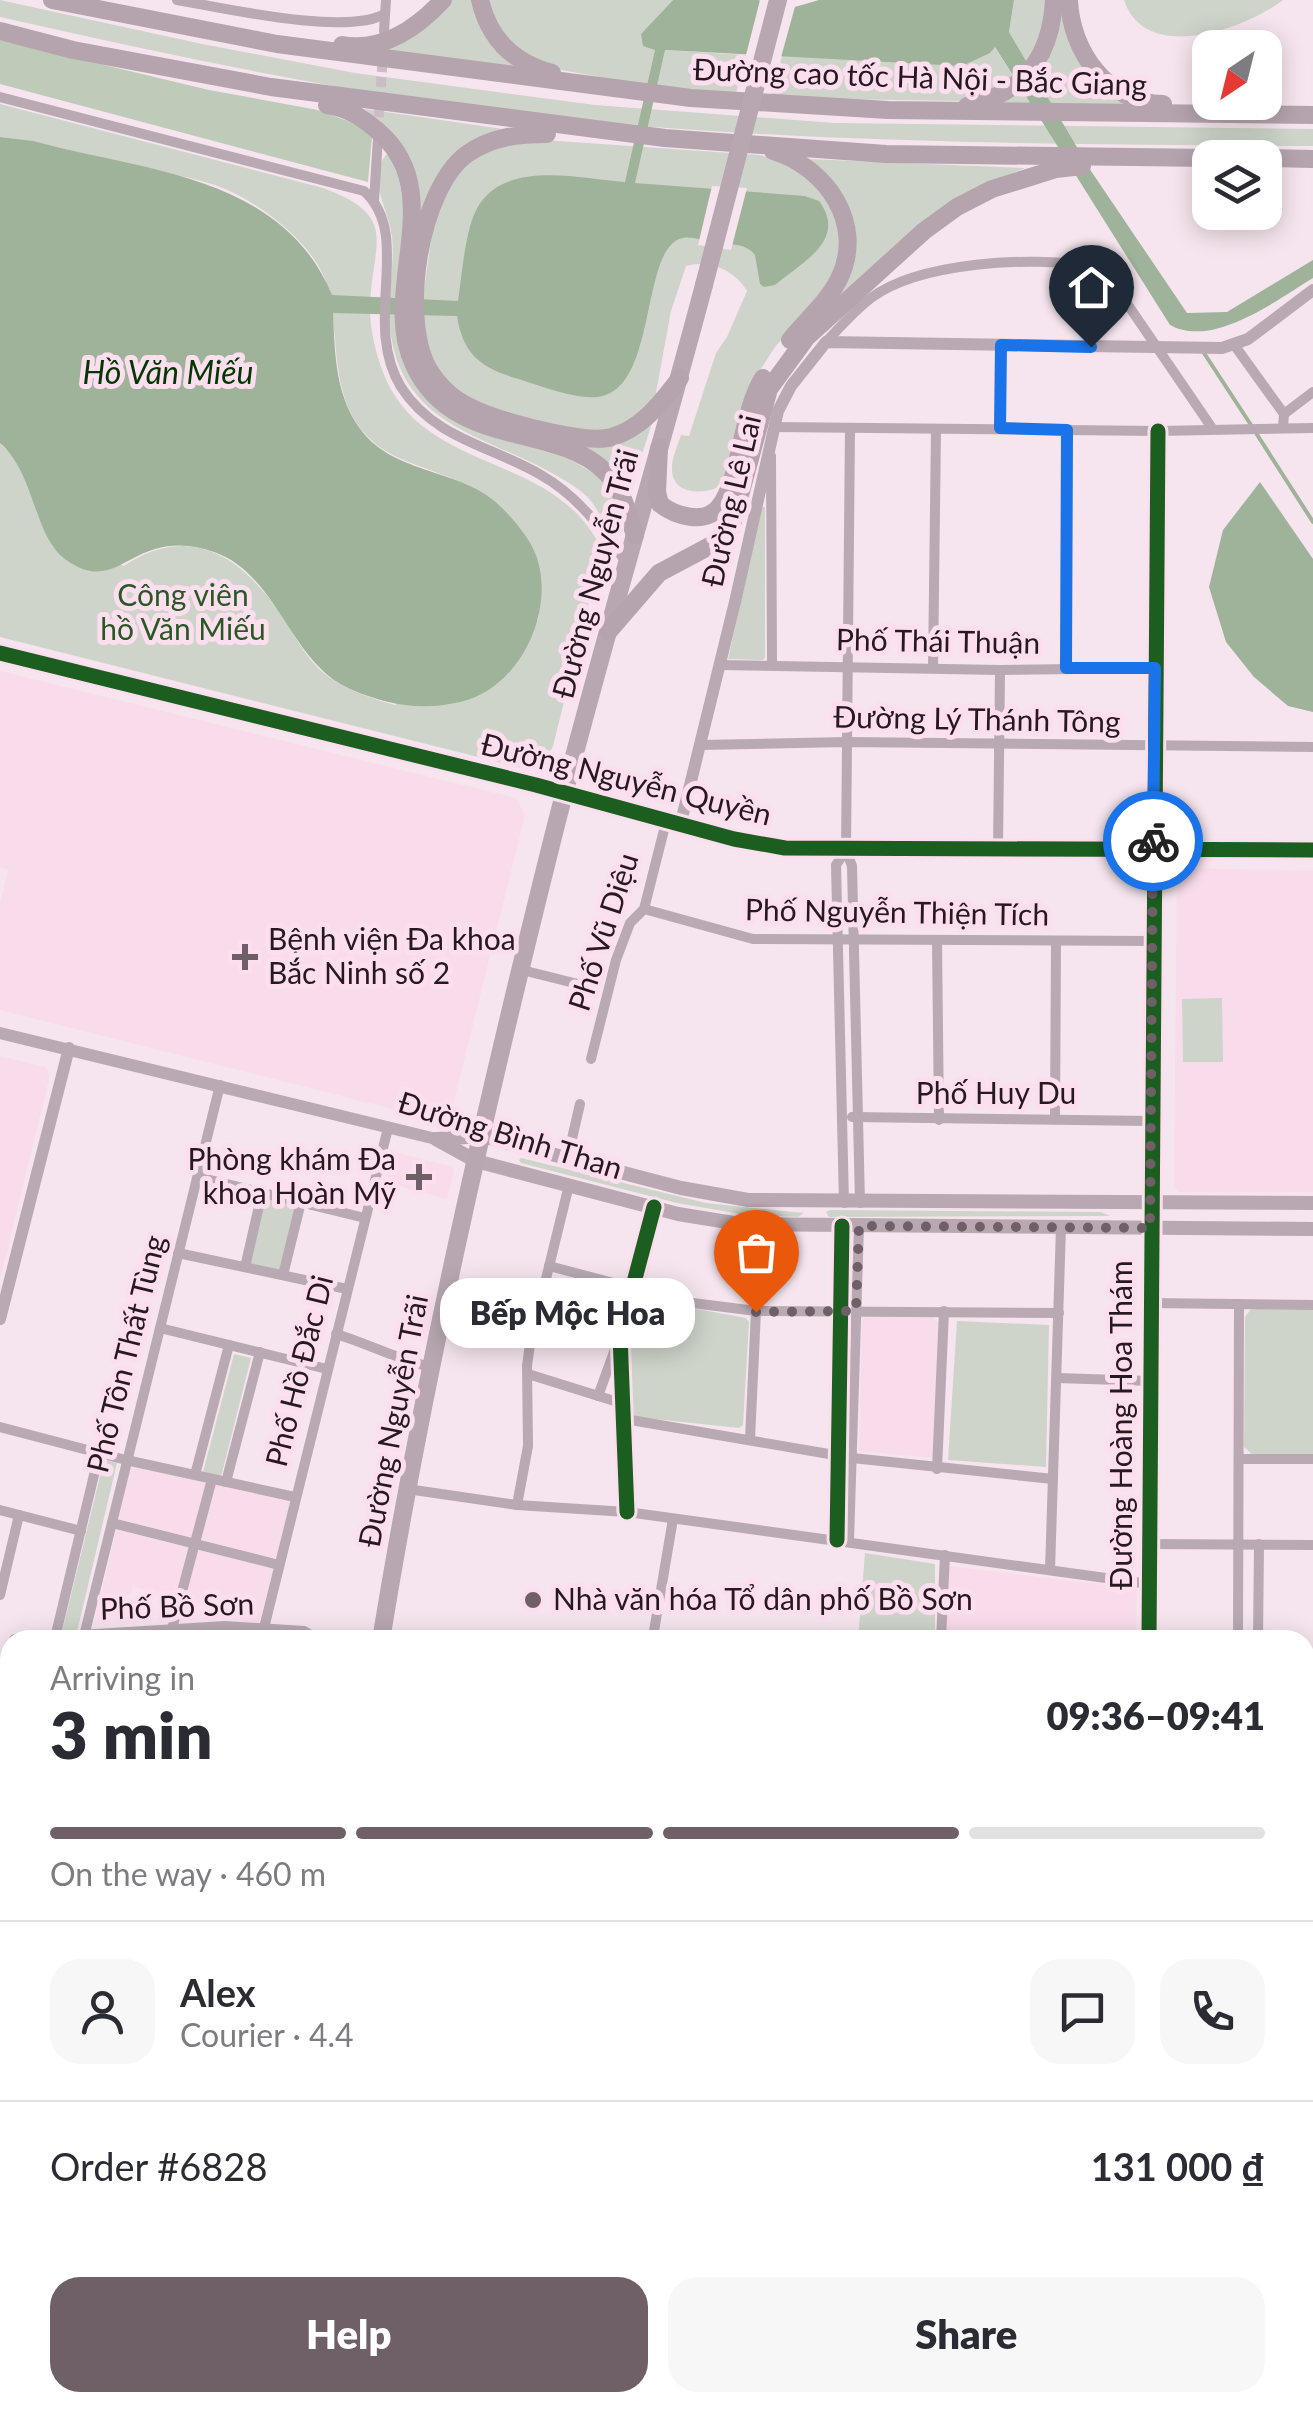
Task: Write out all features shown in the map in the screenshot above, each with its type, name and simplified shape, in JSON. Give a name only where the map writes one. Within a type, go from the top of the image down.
[{"type":"highway","name":"Đường cao tốc Hà Nội - Bắc Giang","points":[[52,0],[277,44],[691,98],[888,110],[1313,115]]},
{"type":"highway","points":[[85,8],[136,8],[350,46],[376,44],[400,35],[427,17],[443,0]]},
{"type":"highway","points":[[480,0],[499,42],[528,66],[691,98]]},
{"type":"highway","name":"Đường Nguyễn Trãi","points":[[383,1630],[430,1367],[522,970],[626,562],[680,378],[778,0]]},
{"type":"highway","points":[[773,103],[964,106],[1001,95],[1021,81],[1040,54],[1050,30],[1054,0]]},
{"type":"highway","points":[[1069,0],[1072,27],[1088,64],[1116,88],[1138,100],[1151,104],[1313,106]]},
{"type":"highway","points":[[0,31],[73,50],[271,87],[665,138]]},
{"type":"highway","points":[[73,50],[135,71],[345,108],[387,139],[402,160],[410,186],[412,214],[402,328],[408,352],[422,380],[444,405],[470,421],[558,447],[596,466],[617,487],[635,536]]},
{"type":"highway","points":[[680,378],[649,415],[624,433],[603,439],[574,437],[488,415],[437,382],[425,363],[415,322],[426,225],[434,201],[464,157],[485,143],[517,134],[665,138],[886,154],[1192,158]]},
{"type":"highway","points":[[659,448],[660,504],[683,516],[704,516],[716,510],[728,490],[759,383],[798,329],[825,301],[840,278],[848,254],[842,209],[828,186],[812,170],[789,157],[738,143]]},
{"type":"highway","points":[[1282,160],[1310,158]]},
{"type":"highway","points":[[608,632],[659,572],[726,534],[736,517],[761,412],[777,377],[806,337],[924,231],[992,188],[1056,169],[1192,167]]},
{"type":"main road","name":"Đường Bình Than","points":[[436,1139],[482,1136],[714,1196],[852,1203],[1313,1203]]},
{"type":"main road","name":"Đường Bình Than","points":[[436,1139],[476,1161],[724,1222],[1313,1230]]},
{"type":"main road","points":[[814,1202],[814,1226]]},
{"type":"street","points":[[177,0],[325,22],[365,21],[385,14]]},
{"type":"street","points":[[384,31],[386,0]]},
{"type":"street","points":[[0,96],[364,191],[382,214],[387,234],[385,345],[403,389],[422,413],[446,432],[530,469],[563,489],[595,520],[626,562]]},
{"type":"street","points":[[374,200],[378,138]]},
{"type":"street","points":[[826,342],[873,296],[929,273],[964,264],[1076,264],[1104,273],[1212,428]]},
{"type":"street","points":[[826,342],[1229,347],[1313,290]]},
{"type":"street","name":"Đường Lê Lai","points":[[680,826],[772,432],[782,399],[826,342]]},
{"type":"street","points":[[1000,428],[1001,345]]},
{"type":"street","points":[[1229,347],[1284,414]]},
{"type":"street","points":[[1278,427],[1284,414],[1313,392]]},
{"type":"street","points":[[850,428],[846,850],[852,866],[858,1117],[852,1203]]},
{"type":"street","points":[[772,666],[772,432],[850,428],[1313,428]]},
{"type":"street","points":[[933,668],[936,429]]},
{"type":"street","points":[[1066,668],[1067,430]]},
{"type":"street","name":"Đường Hoàng Hoa Thám","points":[[1149,1630],[1158,431]]},
{"type":"street","name":"Đường Nguyễn Quyền","points":[[0,653],[566,792],[680,826],[785,848],[1313,850]]},
{"type":"street","name":"Phố Thái Thuận","points":[[720,665],[1000,670],[1155,668]]},
{"type":"street","points":[[998,849],[1000,670]]},
{"type":"street","name":"Đường Lý Thánh Tông","points":[[700,745],[846,742],[1313,747]]},
{"type":"street","name":"Phố Vũ Diệu","points":[[591,1059],[616,960],[630,923],[644,909],[666,822]]},
{"type":"street","points":[[846,850],[836,865],[836,941],[841,1117],[852,1203]]},
{"type":"street","name":"Phố Nguyễn Thiện Tích","points":[[644,909],[752,940],[1152,941]]},
{"type":"street","points":[[938,940],[939,1120]]},
{"type":"street","points":[[1055,1119],[1056,942]]},
{"type":"street","points":[[522,970],[578,984]]},
{"type":"street","name":"Đường Bình Than","points":[[0,1032],[436,1139]]},
{"type":"street","points":[[0,1319],[69,1048]]},
{"type":"street","name":"Phố Tôn Thất Tùng","points":[[85,1630],[220,1085]]},
{"type":"street","points":[[566,1160],[580,1104]]},
{"type":"street","name":"Phố Huy Du","points":[[841,1117],[1151,1121]]},
{"type":"street","name":"Phố Hồ Đắc Di","points":[[263,1630],[388,1128]]},
{"type":"street","points":[[198,1177],[365,1218]]},
{"type":"street","points":[[517,1505],[528,1446],[530,1344],[569,1185]]},
{"type":"street","points":[[245,1267],[262,1193]]},
{"type":"street","points":[[283,1275],[300,1202]]},
{"type":"street","points":[[598,1396],[620,1335],[654,1207]]},
{"type":"street","points":[[842,1226],[838,1456],[843,1540]]},
{"type":"street","points":[[843,1540],[852,1458],[859,1226]]},
{"type":"street","points":[[1050,1570],[1061,1228]]},
{"type":"street","points":[[178,1252],[347,1289]]},
{"type":"street","points":[[549,1266],[686,1302],[756,1312],[1059,1313]]},
{"type":"street","points":[[1150,1303],[1313,1305]]},
{"type":"street","points":[[1238,1630],[1240,1304]]},
{"type":"street","points":[[937,1468],[944,1311]]},
{"type":"street","points":[[750,1440],[756,1312]]},
{"type":"street","points":[[160,1328],[327,1368]]},
{"type":"street","points":[[336,1334],[374,1346],[382,1354],[430,1367]]},
{"type":"street","points":[[620,1335],[626,1512]]},
{"type":"street","points":[[195,1475],[230,1345]]},
{"type":"street","points":[[226,1482],[260,1352]]},
{"type":"street","points":[[528,1374],[624,1404]]},
{"type":"street","points":[[1056,1378],[1150,1380]]},
{"type":"street","points":[[840,1379],[854,1380]]},
{"type":"street","points":[[624,1419],[852,1458],[1053,1479]]},
{"type":"street","points":[[0,1428],[295,1497]]},
{"type":"street","points":[[57,1630],[99,1454]]},
{"type":"street","points":[[1240,1459],[1313,1459]]},
{"type":"street","points":[[172,1629],[212,1479]]},
{"type":"street","points":[[406,1489],[517,1505],[626,1512],[1149,1584]]},
{"type":"street","points":[[0,1510],[81,1531]]},
{"type":"street","points":[[0,1595],[19,1515]]},
{"type":"street","points":[[654,1630],[673,1519]]},
{"type":"street","points":[[112,1523],[278,1564]]},
{"type":"street","points":[[1150,1544],[1313,1545]]},
{"type":"street","points":[[1258,1630],[1259,1544]]},
{"type":"street","points":[[942,1630],[946,1555]]},
{"type":"street","name":"Phố Bồ Sơn","points":[[168,1630],[190,1630]]},
{"type":"shaded area","points":[[0,40],[209,90],[318,110],[356,124],[372,136],[368,182],[0,84]]},
{"type":"shaded area","name":"Bệnh viện Đa khoa Bắc Ninh số 2","points":[[0,671],[516,798],[525,815],[451,1113],[440,1121],[0,1010],[0,904],[8,870],[0,867]]},
{"type":"shaded area","points":[[1177,868],[1313,871],[1313,1192],[1178,1192],[1174,1185]]},
{"type":"shaded area","points":[[0,1056],[46,1067],[50,1075],[0,1279]]},
{"type":"shaded area","name":"Phòng khám Đa khoa Hoàn Mỹ","points":[[391,1151],[451,1166],[454,1171],[447,1199],[384,1182]]},
{"type":"shaded area","points":[[929,1315],[939,1323],[933,1458],[859,1451],[862,1316]]},
{"type":"shaded area","points":[[131,1466],[290,1501],[259,1624],[231,1619],[231,1611],[133,1587],[130,1595],[121,1594],[116,1616],[96,1616]]},
{"type":"shaded area","points":[[950,1566],[1137,1589],[1136,1630],[947,1630]]},
{"type":"green space","points":[[0,0],[355,73],[595,105],[835,123],[1313,129],[1313,146],[1282,146],[1282,140],[1192,140],[1192,145],[826,137],[535,116],[266,74],[0,17]]},
{"type":"green space","points":[[450,0],[474,0],[498,52],[524,75],[370,52]]},
{"type":"green space","points":[[487,0],[673,0],[641,34],[655,50],[647,86],[546,67],[505,39]]},
{"type":"green space","points":[[1014,0],[1049,0],[1041,37],[1027,62],[1009,32]]},
{"type":"green space","points":[[1124,0],[1283,0],[1222,30],[1192,30],[1192,35],[1152,32],[1135,20]]},
{"type":"green space","points":[[1061,2],[1066,26],[1133,110],[992,104],[1006,97]]},
{"type":"green space","points":[[994,46],[1014,78],[1002,87],[963,101],[771,98],[782,56],[845,58]]},
{"type":"green space","points":[[664,50],[746,55],[735,97],[656,88]]},
{"type":"green space","name":"Công viên hồ Văn Miếu","points":[[0,104],[323,188],[363,209],[376,233],[370,304],[373,336],[392,391],[413,418],[439,437],[558,497],[583,520],[602,550],[553,746],[545,763],[530,770],[0,637],[0,443],[23,469],[42,523],[124,566],[147,553],[170,547],[191,547],[230,561],[264,592],[327,676],[365,696],[395,705],[538,620],[540,590],[516,528],[494,502],[468,485],[386,451],[357,423],[342,387],[328,289],[322,272],[299,240],[266,212],[215,185],[0,137]]},
{"type":"green space","points":[[365,109],[503,129],[482,139],[419,220],[416,183],[407,157]]},
{"type":"green space","points":[[544,140],[759,155],[778,159],[827,190],[844,245],[839,274],[775,347],[755,378],[728,471],[716,488],[687,490],[676,483],[672,468],[681,435],[689,436],[716,353],[747,291],[736,277],[721,268],[704,264],[686,266],[671,311],[655,398],[625,426],[597,434],[523,420],[469,400],[435,369],[419,324],[436,206],[460,169],[490,148]]},
{"type":"green space","points":[[390,155],[406,197],[405,363],[602,478],[621,511],[621,521],[613,530],[576,487],[452,424],[411,388],[398,361],[390,328],[392,236],[378,184],[380,165]]},
{"type":"green space","points":[[808,159],[1025,168],[986,184],[923,222],[823,313],[841,287],[837,189],[821,168]]},
{"type":"green space","points":[[652,423],[629,495],[575,443]]},
{"type":"green space","points":[[762,507],[765,658],[728,659]]},
{"type":"green space","points":[[1222,998],[1223,1062],[1183,1062],[1182,999]]},
{"type":"green space","points":[[521,1158],[706,1203],[804,1213],[798,1217],[740,1214],[677,1203],[521,1163]]},
{"type":"green space","points":[[263,1195],[299,1203],[281,1272],[247,1264]]},
{"type":"green space","points":[[826,1212],[1101,1212],[1110,1216],[829,1217]]},
{"type":"green space","points":[[637,1298],[746,1318],[749,1322],[743,1425],[739,1428],[636,1417],[630,1411],[622,1336],[629,1309]]},
{"type":"green space","points":[[1251,1309],[1313,1310],[1313,1454],[1253,1455],[1244,1447],[1245,1317]]},
{"type":"green space","points":[[957,1321],[1049,1325],[1046,1467],[948,1460]]},
{"type":"green space","points":[[234,1354],[251,1358],[221,1477],[203,1472]]},
{"type":"green space","points":[[104,1460],[117,1463],[77,1630],[62,1630]]},
{"type":"green space","points":[[865,1553],[935,1564],[935,1630],[859,1630]]},
{"type":"water","name":"Hồ Văn Miếu","points":[[673,0],[758,0],[788,9],[819,0],[1014,0],[1009,32],[1091,171],[1187,313],[1227,312],[1313,260],[1313,278],[1225,326],[1187,331],[1170,325],[995,47],[962,66],[665,50],[635,183],[805,196],[819,201],[827,215],[825,239],[797,268],[775,285],[764,287],[760,284],[755,255],[746,248],[686,238],[669,247],[660,265],[630,371],[617,389],[597,397],[556,391],[483,364],[464,340],[457,316],[333,313],[342,392],[365,435],[397,458],[488,496],[518,525],[534,551],[541,579],[536,624],[515,665],[499,682],[481,694],[446,705],[404,705],[377,699],[329,676],[297,640],[254,579],[236,563],[214,552],[170,546],[143,553],[112,569],[91,571],[65,559],[54,548],[21,471],[0,443],[0,137],[162,171],[244,201],[280,224],[309,255],[332,295],[458,301],[473,217],[484,198],[499,186],[518,179],[561,175],[625,182],[655,50],[643,46],[641,34]]},
{"type":"water","points":[[1260,482],[1313,559],[1313,712],[1288,706],[1254,677],[1226,642],[1209,587],[1223,530]]},
{"type":"pier","points":[[760,0],[796,3],[780,61],[745,59]]},
{"type":"pier","points":[[712,186],[747,188],[731,250],[698,245]]},
{"type":"waterway","points":[[1202,350],[1251,425]]},
{"type":"waterway","points":[[1256,433],[1313,522]]},
{"type":"tunnel","points":[[378,132],[383,54]]},
{"type":"cycle path","points":[[1149,1630],[1158,431]]},
{"type":"cycle path","points":[[0,653],[536,785],[734,839],[785,848],[1313,850]]},
{"type":"cycle path","points":[[627,1512],[620,1335],[654,1207]]},
{"type":"cycle path","points":[[837,1540],[842,1226]]},
{"type":"way so far","points":[[756,1312],[856,1311],[859,1226],[1150,1228],[1153,841]]},
{"type":"place","name":"Bệnh viện Đa khoa Bắc Ninh số 2","points":[[245,957]]},
{"type":"place","name":"Phòng khám Đa khoa Hoàn Mỹ","points":[[419,1177]]},
{"type":"place","name":"Bếp Mộc Hoa","points":[[756,1312]]},
{"type":"place","name":"Nhà văn hóa Tổ dân phố Bồ Sơn","points":[[533,1600]]},
{"type":"route","points":[[1091,347],[1001,345],[1000,428],[1067,430],[1066,668],[1155,668],[1153,841]]}]
